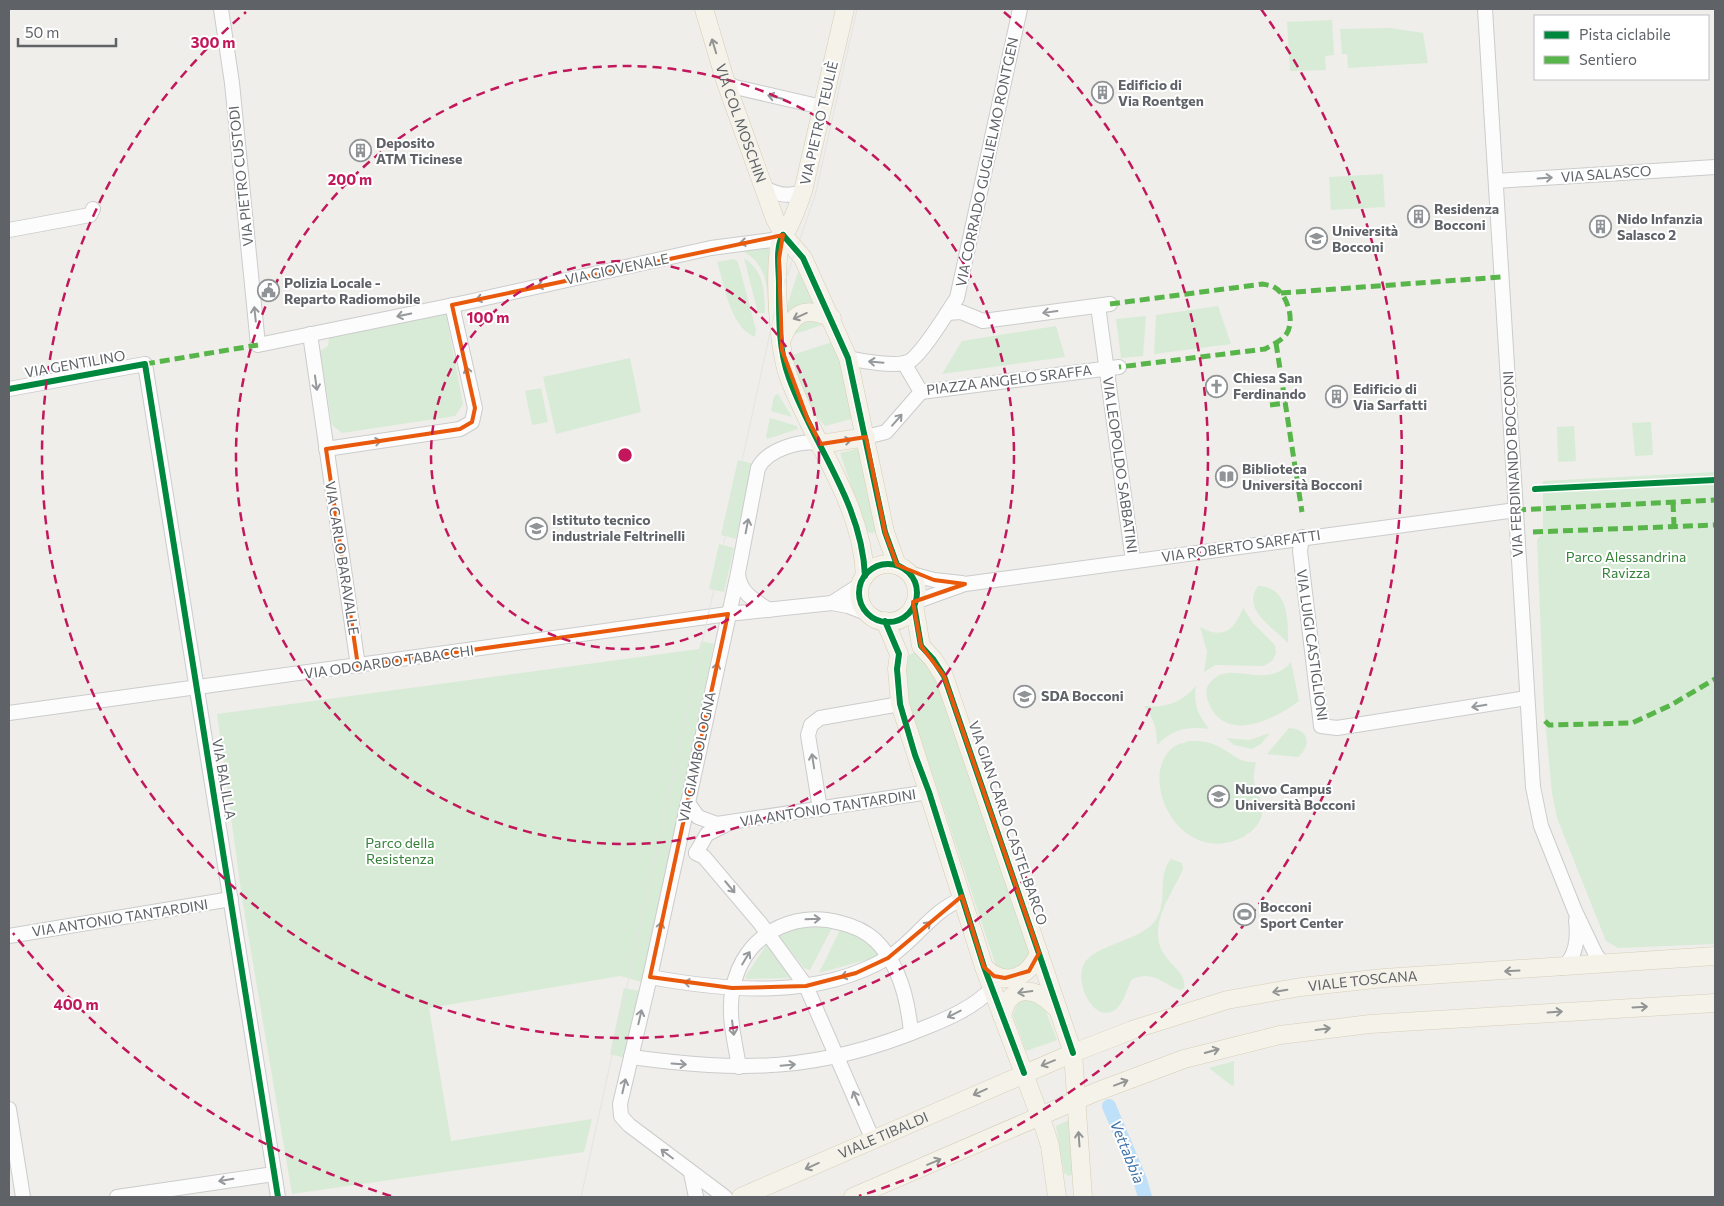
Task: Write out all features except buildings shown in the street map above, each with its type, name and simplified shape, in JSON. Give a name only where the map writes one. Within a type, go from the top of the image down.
[{"type":"main road","name":"VIA COL MOSCHIN","points":[[704,9],[726,83],[783,235]]},
{"type":"main road","name":"VIA PIETRO TEULIÈ","points":[[783,235],[796,210],[803,190],[845,9]]},
{"type":"main road","points":[[899,654],[910,647],[921,646],[915,603],[916,586],[903,569],[885,532],[848,358],[832,318],[802,258],[783,235],[780,243],[779,259],[781,341],[790,379],[846,497],[859,533],[864,555],[861,602],[877,618],[899,654],[897,669],[900,704],[984,967],[1050,1146],[1057,1197]]},
{"type":"main road","points":[[781,341],[788,324],[802,313],[821,313],[832,318]]},
{"type":"main road","points":[[821,444],[866,437]]},
{"type":"main road","points":[[862,580],[880,565],[903,569]]},
{"type":"main road","points":[[877,618],[902,618],[915,603]]},
{"type":"main road","name":"VIA GIAN CARLO CASTELBARCO","points":[[921,646],[933,659],[944,676],[1072,1053],[1083,1197]]},
{"type":"main road","points":[[984,967],[994,976],[1005,978],[1017,976],[1029,971],[1039,953]]},
{"type":"main road","name":"VIALE TOSCANA","points":[[1024,1072],[1132,1030],[1227,1000],[1342,982],[1715,956]]},
{"type":"main road","points":[[1002,1016],[1010,999],[1017,993],[1027,990],[1046,996],[1055,1007]]},
{"type":"main road","points":[[853,1197],[1076,1101],[1184,1059],[1241,1043],[1288,1034],[1370,1024],[1715,1003]]},
{"type":"main road","name":"VIALE TIBALDI","points":[[741,1197],[1024,1072]]},
{"type":"main road","points":[[1053,1168],[1064,1183],[1073,1184],[1081,1176]]},
{"type":"street","name":"VIA PIETRO CUSTODI","points":[[221,9],[232,83],[258,344],[310,334]]},
{"type":"street","name":"VIA CORRADO GUGLIELMO RONTGEN","points":[[904,363],[910,361],[930,336],[956,298],[1020,9]]},
{"type":"street","name":"VIA FERDINANDO BOCCONI","points":[[1485,9],[1527,698],[1536,805],[1549,848],[1575,911],[1596,955],[1607,964]]},
{"type":"street","points":[[726,83],[735,87],[822,107]]},
{"type":"street","name":"VIA SALASCO","points":[[1496,181],[1715,167]]},
{"type":"street","points":[[764,187],[784,195],[795,194],[803,190]]},
{"type":"street","points":[[9,230],[90,215],[93,209]]},
{"type":"street","name":"VIA GIOVENALE","points":[[310,334],[711,248],[772,240],[783,235]]},
{"type":"street","points":[[326,450],[460,429],[472,422],[475,408],[452,305]]},
{"type":"street","name":"PIAZZA ANGELO SRAFFA","points":[[904,363],[921,392],[1113,367],[1104,305],[983,321],[961,312],[947,313]]},
{"type":"street","name":"VIA CARLO BARAVALLE","points":[[310,334],[358,666]]},
{"type":"street","points":[[848,358],[904,363]]},
{"type":"street","name":"VIA GENTILINO","points":[[9,389],[145,364]]},
{"type":"street","name":"VIA BALILLA","points":[[145,364],[278,1197]]},
{"type":"street","name":"VIA LEOPOLDO SABBATINI","points":[[1113,367],[1133,561]]},
{"type":"street","points":[[866,437],[886,432],[921,392]]},
{"type":"street","name":"VIA GIAMBOLOGNA","points":[[691,1173],[621,1116],[620,1104],[650,977],[738,573],[758,468],[762,460],[775,451],[811,442],[821,444]]},
{"type":"street","name":"VIA ROBERTO SARFATTI","points":[[915,603],[965,584],[1302,537],[1516,510]]},
{"type":"street","name":"VIA LUIGI CASTIGLIONI","points":[[1302,537],[1300,556],[1321,726],[1337,728],[1527,698]]},
{"type":"street","name":"VIA ROBERTO SARFATTI","points":[[903,569],[934,580],[965,584]]},
{"type":"street","points":[[738,573],[739,584],[745,592],[769,610]]},
{"type":"street","name":"VIA ODOARDO TABACCHI","points":[[832,603],[862,580]]},
{"type":"street","name":"VIA ODOARDO TABACCHI","points":[[9,713],[728,614],[832,603],[848,606],[877,618]]},
{"type":"street","points":[[820,810],[808,735],[812,724],[820,718],[900,704]]},
{"type":"street","name":"VIA ANTONIO TANTARDINI","points":[[688,803],[692,812],[706,822],[727,824],[929,792]]},
{"type":"street","name":"VIA ANTONIO TANTARDINI","points":[[696,853],[707,834],[727,824]]},
{"type":"street","points":[[673,865],[689,854],[696,853],[704,857],[767,932],[806,986],[873,1140]]},
{"type":"street","name":"VIA ANTONIO TANTARDINI","points":[[9,936],[231,899]]},
{"type":"street","points":[[650,977],[732,988],[806,986],[856,972],[888,958],[908,943],[943,909],[963,899]]},
{"type":"street","name":"VIA FERDINANDO BOCCONI","points":[[1560,968],[1570,960],[1576,944],[1575,911]]},
{"type":"street","points":[[739,1067],[732,1022],[732,988],[744,958],[767,932],[799,920],[827,919],[862,931],[875,940],[888,958],[903,987],[911,1034]]},
{"type":"street","points":[[631,1057],[671,1064],[739,1067],[788,1066],[838,1057],[911,1034],[964,1009],[985,996],[992,988]]},
{"type":"street","points":[[9,1109],[23,1197]]},
{"type":"street","points":[[691,1173],[696,1197]]},
{"type":"street","points":[[691,1173],[725,1197]]},
{"type":"street","points":[[117,1197],[274,1174]]},
{"type":"highlighted area","points":[[783,235],[779,259],[782,350],[808,420],[821,444],[866,437],[885,532],[897,565],[934,580],[965,584],[913,602],[917,631],[921,646],[944,676],[1039,953],[1029,971],[1005,978],[994,976],[984,967],[962,896],[888,958],[856,973],[806,986],[732,988],[650,977],[728,614],[358,666],[326,449],[460,429],[472,422],[475,408],[452,305]]},
{"type":"green space","points":[[1332,20],[1334,55],[1325,56],[1326,70],[1290,71],[1287,22]]},
{"type":"green space","points":[[1390,28],[1423,33],[1428,63],[1348,68],[1347,54],[1342,54],[1340,29]]},
{"type":"green space","points":[[1383,174],[1385,207],[1331,210],[1329,177]]},
{"type":"green space","points":[[766,247],[770,251],[771,313],[768,313],[766,284],[760,268],[755,261],[739,249]]},
{"type":"green space","points":[[744,258],[751,263],[760,276],[765,313],[758,313]]},
{"type":"green space","points":[[733,259],[738,262],[756,330],[755,337],[747,332],[734,315],[717,262]]},
{"type":"green space","points":[[798,272],[816,306],[787,319],[787,306]]},
{"type":"green space","points":[[1218,306],[1231,344],[1154,354],[1156,315]]},
{"type":"green space","points":[[446,314],[463,404],[455,416],[342,433],[332,425],[320,351],[328,346],[329,338]]},
{"type":"green space","points":[[1146,316],[1143,356],[1121,358],[1116,319]]},
{"type":"green space","points":[[808,319],[822,325],[792,335],[792,330]]},
{"type":"green space","points":[[1056,326],[1065,357],[942,374],[962,341]]},
{"type":"green space","points":[[835,341],[851,397],[851,419],[825,426],[808,402],[789,356]]},
{"type":"green space","points":[[630,358],[641,412],[556,434],[543,377]]},
{"type":"green space","points":[[541,388],[548,422],[532,425],[525,391]]},
{"type":"green space","points":[[778,394],[792,417],[771,411],[774,396]]},
{"type":"green space","points":[[770,418],[797,426],[798,429],[767,439]]},
{"type":"green space","points":[[1651,422],[1653,455],[1635,456],[1632,423]]},
{"type":"green space","points":[[1574,426],[1576,461],[1558,462],[1557,427]]},
{"type":"green space","points":[[860,448],[877,529],[873,533],[867,532],[840,453]]},
{"type":"green space","points":[[738,460],[753,464],[736,539],[721,535]]},
{"type":"green space","name":"Parco Alessandrina Ravizza","points":[[1715,472],[1715,944],[1618,948],[1606,941],[1557,818],[1552,793],[1544,709],[1537,540],[1543,533],[1543,481]]},
{"type":"green space","points":[[719,544],[734,548],[724,592],[709,589]]},
{"type":"green space","points":[[1258,586],[1276,592],[1281,598],[1287,615],[1288,643],[1267,624],[1256,610],[1253,602]]},
{"type":"green space","points":[[1243,608],[1253,623],[1275,645],[1276,653],[1273,660],[1264,666],[1215,665],[1204,672],[1207,652],[1200,627],[1216,633],[1227,631],[1236,622]]},
{"type":"green space","name":"Parco della Resistenza","points":[[701,641],[714,644],[642,982],[620,976],[429,1008],[451,1141],[592,1119],[584,1152],[292,1194],[242,898],[217,714],[699,649]]},
{"type":"green space","points":[[913,653],[918,654],[935,676],[1031,956],[1027,965],[1006,973],[997,969],[909,703],[905,685],[905,665],[909,655]]},
{"type":"green space","points":[[1291,662],[1299,701],[1278,715],[1252,724],[1240,725],[1228,723],[1218,717],[1210,706],[1206,692],[1209,684],[1217,676],[1227,673],[1270,675],[1281,671]]},
{"type":"green space","points":[[1196,686],[1195,698],[1197,709],[1209,729],[1194,728],[1181,730],[1169,735],[1157,745],[1154,724],[1144,706],[1159,706],[1173,703],[1185,697]]},
{"type":"green space","points":[[1289,728],[1301,731],[1306,738],[1305,748],[1298,757],[1267,754]]},
{"type":"green space","points":[[1270,733],[1261,744],[1252,749],[1234,745],[1226,738],[1249,740]]},
{"type":"green space","points":[[1189,741],[1210,743],[1244,761],[1256,762],[1254,781],[1262,804],[1262,813],[1257,825],[1244,837],[1214,844],[1195,839],[1180,827],[1168,811],[1161,793],[1160,775],[1164,758],[1175,746]]},
{"type":"green space","points":[[1171,859],[1182,863],[1183,869],[1161,914],[1158,931],[1159,942],[1166,957],[1181,975],[1184,981],[1184,988],[1180,990],[1157,978],[1146,976],[1132,979],[1119,1006],[1109,1013],[1101,1012],[1089,1001],[1085,993],[1081,975],[1083,966],[1096,953],[1138,934],[1155,921],[1161,906],[1164,873]]},
{"type":"green space","points":[[790,926],[833,926],[810,970],[804,968],[776,933]]},
{"type":"green space","points":[[841,928],[870,941],[880,956],[819,973]]},
{"type":"green space","points":[[767,944],[790,973],[791,978],[747,979],[745,977]]},
{"type":"green space","points":[[624,988],[640,991],[625,1058],[610,1054]]},
{"type":"green space","points":[[1025,998],[1044,1006],[1057,1040],[1026,1051],[1013,1015],[1019,1000]]},
{"type":"green space","points":[[1234,1061],[1234,1085],[1232,1086],[1209,1068]]},
{"type":"green space","points":[[1069,1120],[1074,1174],[1069,1176],[1064,1173],[1056,1126]]},
{"type":"waterway","name":"Vettabbia","points":[[1109,1106],[1140,1180],[1145,1197]]},
{"type":"tram line","points":[[581,1197],[775,310],[815,196],[857,9]]},
{"type":"marked path","points":[[1281,293],[1502,277]]},
{"type":"marked path","points":[[1110,304],[1263,284],[1273,286],[1279,290],[1286,301],[1290,314],[1289,327],[1285,336],[1265,349],[1119,367]]},
{"type":"marked path","points":[[1276,343],[1302,512]]},
{"type":"marked path","points":[[145,364],[258,345]]},
{"type":"marked path","points":[[1265,379],[1282,378]]},
{"type":"marked path","points":[[1270,405],[1286,403]]},
{"type":"marked path","points":[[1516,510],[1715,500]]},
{"type":"marked path","points":[[1673,502],[1674,526]]},
{"type":"marked path","points":[[1533,532],[1715,525]]},
{"type":"marked path","points":[[1545,721],[1549,725],[1632,723],[1671,705],[1715,679]]},
{"type":"cycle path","points":[[783,235],[779,246],[778,258],[780,331],[785,367],[799,403],[846,498],[862,549],[865,576]]},
{"type":"cycle path","points":[[783,235],[803,258],[848,358],[885,532],[897,565]]},
{"type":"cycle path","points":[[9,389],[145,364],[278,1197]]},
{"type":"cycle path","points":[[1535,489],[1715,480]]},
{"type":"cycle path","points":[[888,564],[904,569],[912,577],[917,593],[912,609],[904,617],[888,622],[872,617],[864,609],[859,593],[864,577],[872,569],[888,564]]},
{"type":"cycle path","points":[[914,605],[921,646],[933,659],[944,676],[1073,1053]]},
{"type":"cycle path","points":[[885,621],[899,654],[897,669],[900,704],[915,755],[929,792],[984,967],[1024,1073]]},
{"type":"place","name":"Edificio di Via Roentgen","points":[[1102,93]]},
{"type":"place","name":"Deposito ATM Ticinese","points":[[360,151]]},
{"type":"place","name":"Residenza Bocconi","points":[[1418,217]]},
{"type":"place","name":"Nido Infanzia Salasco 2","points":[[1601,227]]},
{"type":"place","name":"Università Bocconi","points":[[1316,239]]},
{"type":"place","name":"Polizia Locale - Reparto Radiomobile","points":[[268,291]]},
{"type":"place","name":"Chiesa San Ferdinando","points":[[1217,386]]},
{"type":"place","name":"Edificio di Via Sarfatti","points":[[1337,397]]},
{"type":"place","name":"Biblioteca Università Bocconi","points":[[1226,477]]},
{"type":"place","name":"Istituto tecnico industriale Feltrinelli","points":[[536,528]]},
{"type":"place","name":"SDA Bocconi","points":[[1025,696]]},
{"type":"place","name":"Nuovo Campus Università Bocconi","points":[[1219,797]]},
{"type":"place","name":"Bocconi Sport Center","points":[[1244,915]]}]
